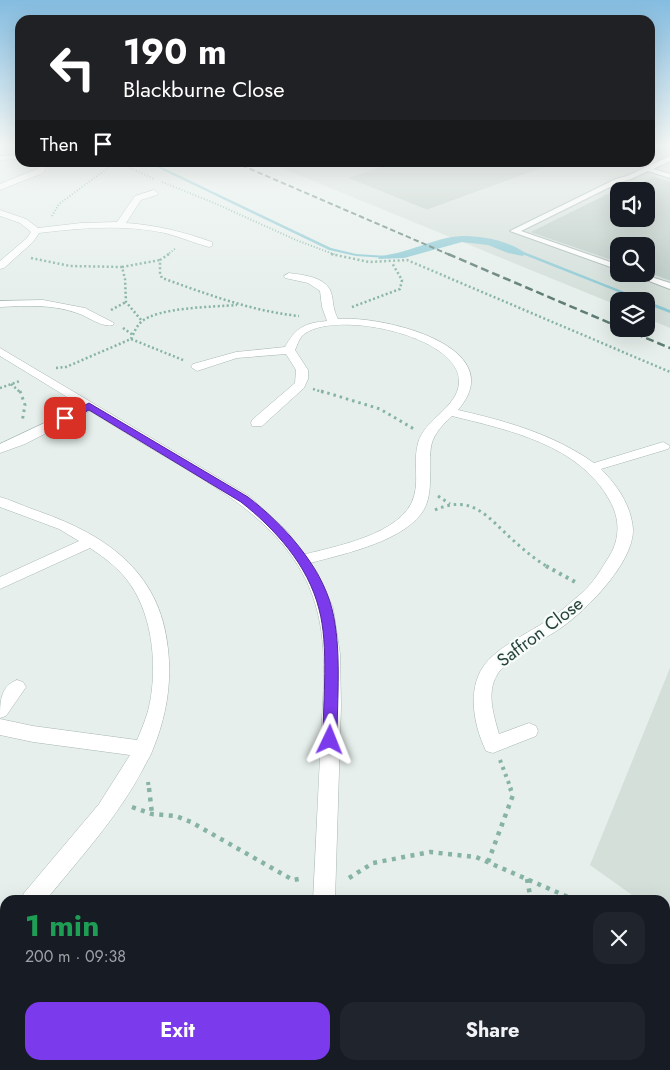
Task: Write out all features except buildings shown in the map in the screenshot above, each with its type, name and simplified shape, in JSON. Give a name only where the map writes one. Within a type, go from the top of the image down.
[{"type":"street","points":[[133,196],[138,198]]},
{"type":"street","points":[[120,224],[138,198],[145,196]]},
{"type":"street","points":[[0,213],[22,220],[36,231],[120,224],[147,226],[205,238]]},
{"type":"street","points":[[0,265],[30,240],[36,231]]},
{"type":"street","points":[[289,276],[306,274],[319,284],[326,291],[328,297],[327,308],[332,317]]},
{"type":"street","points":[[0,304],[30,302],[57,304],[86,310],[109,322]]},
{"type":"street","points":[[256,425],[300,385],[304,376],[303,369],[289,350],[290,343],[295,336],[309,327],[332,317],[402,330],[430,338],[450,351],[461,365],[465,385],[461,398],[450,412],[432,428],[424,442],[423,486],[416,512],[404,523],[368,540],[303,560]]},
{"type":"street","points":[[195,368],[236,355],[289,350]]},
{"type":"street","points":[[0,351],[244,499],[275,526],[303,560],[326,609],[330,647],[332,700],[324,895]]},
{"type":"street","points":[[0,449],[89,406]]},
{"type":"street","name":"Saffron Close","points":[[450,412],[501,425],[551,442],[573,454],[591,468],[616,495],[627,532],[620,550],[594,589],[558,621],[490,669],[481,688],[484,714],[493,745]]},
{"type":"street","points":[[591,468],[663,446]]},
{"type":"street","points":[[0,502],[66,527],[121,564],[144,589],[155,618],[162,651],[162,682],[156,716],[144,749],[131,775],[114,800],[36,895]]},
{"type":"street","points":[[0,583],[90,542]]},
{"type":"street","points":[[0,711],[18,687]]},
{"type":"street","points":[[0,727],[33,734],[144,749]]},
{"type":"street","points":[[493,745],[529,731]]},
{"type":"lane","points":[[586,196],[514,231],[610,265]]},
{"type":"lane","points":[[655,281],[670,286]]},
{"type":"path","points":[[48,230],[51,217],[59,204],[70,196]]},
{"type":"path","points":[[200,196],[334,255],[392,263],[407,260],[670,372]]},
{"type":"path","points":[[13,253],[41,262],[70,266],[122,267],[160,260],[188,236]]},
{"type":"path","points":[[160,260],[160,274],[162,278],[240,305],[272,313],[315,317],[332,317],[400,289],[402,280],[392,263]]},
{"type":"path","points":[[122,267],[125,279],[126,302],[142,321]]},
{"type":"path","points":[[48,369],[66,367],[131,339],[137,326],[142,321],[175,312],[240,305]]},
{"type":"path","points":[[131,339],[195,368]]},
{"type":"path","points":[[0,388],[28,378]]},
{"type":"path","points":[[12,384],[25,397],[24,414],[18,434],[20,441]]},
{"type":"path","points":[[300,385],[380,409],[400,422],[428,435]]},
{"type":"path","points":[[404,523],[450,504],[470,507],[488,516],[515,542],[552,572],[594,589]]},
{"type":"path","points":[[488,862],[513,795],[493,745]]},
{"type":"path","points":[[152,814],[176,816],[191,822],[293,880],[305,878]]},
{"type":"path","points":[[349,878],[373,863],[430,852],[476,857],[564,895]]},
{"type":"path","points":[[527,879],[530,895]]},
{"type":"shaded area","points":[[350,196],[610,196],[610,227],[655,227],[655,196],[670,196],[670,328],[655,322],[655,292],[610,292],[610,302]]},
{"type":"shaded area","points":[[670,668],[670,895],[632,895],[590,865]]},
{"type":"water","points":[[461,236],[494,240],[510,245],[525,253],[523,256],[508,253],[488,245],[462,242],[404,258],[378,259],[380,256]]},
{"type":"waterway","points":[[218,196],[330,249],[356,255],[387,257]]},
{"type":"waterway","points":[[518,251],[621,292]]},
{"type":"waterway","points":[[655,306],[670,312]]},
{"type":"railway","points":[[313,196],[450,255]]},
{"type":"railway","points":[[448,254],[610,323]]},
{"type":"railway","points":[[643,337],[670,348]]},
{"type":"route","points":[[65,418],[89,406],[224,485],[262,514],[291,543],[314,580],[326,609],[332,700],[330,740]]}]
